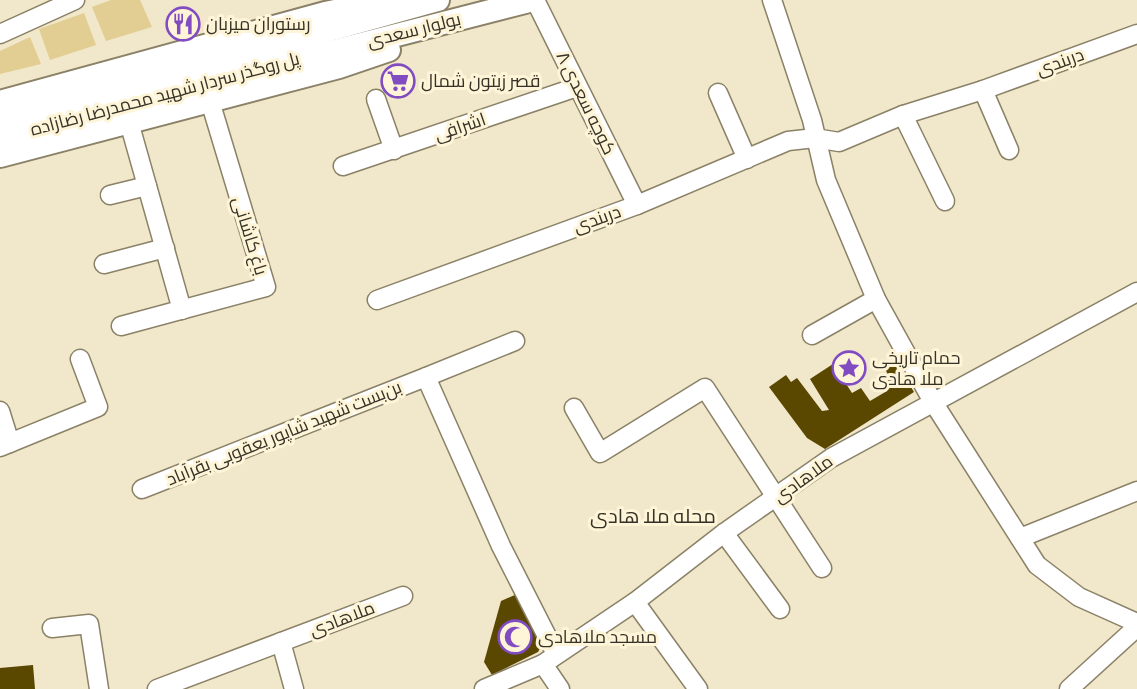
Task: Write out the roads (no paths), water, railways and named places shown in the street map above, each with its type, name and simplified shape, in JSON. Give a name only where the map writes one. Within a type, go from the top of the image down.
[{"type":"main road","points":[[0,102],[325,13],[392,0]]},
{"type":"main road","name":"بولوار سعدی","points":[[328,42],[438,0]]},
{"type":"main road","points":[[0,156],[339,67],[531,1]]},
{"type":"main road","name":"بولوار سعدی","points":[[328,42],[531,1]]},
{"type":"main road","name":"پل روگذر سردار شهید محمدرضا رضازاده","points":[[0,121],[328,42]]},
{"type":"main road","name":"پل روگذر سردار شهید محمدرضا رضازاده","points":[[0,137],[328,42]]},
{"type":"street","points":[[0,34],[75,0]]},
{"type":"street","points":[[772,0],[812,120],[826,180],[876,299],[933,402],[1037,565],[1079,597],[1137,625],[1069,689]]},
{"type":"street","name":"کوچه سعدی ۸","points":[[531,1],[637,205]]},
{"type":"street","name":"دربندی","points":[[377,300],[637,205],[788,141],[815,138],[838,142],[903,115],[983,90],[1137,34]]},
{"type":"street","name":"اشرافی","points":[[343,166],[577,87]]},
{"type":"street","points":[[983,90],[1010,150]]},
{"type":"street","points":[[718,93],[747,159]]},
{"type":"street","points":[[376,99],[394,150]]},
{"type":"street","name":"باغ کاشانی","points":[[120,326],[266,287],[210,101]]},
{"type":"street","points":[[903,115],[945,201]]},
{"type":"street","points":[[129,122],[182,310]]},
{"type":"street","points":[[110,195],[147,186]]},
{"type":"street","points":[[104,264],[165,248]]},
{"type":"street","name":"ملاهادی","points":[[484,689],[549,659],[635,602],[724,533],[778,498],[831,458],[1137,292]]},
{"type":"street","points":[[812,335],[876,299]]},
{"type":"street","name":"بن‌بست شهید شاپور یعقوبی بقرآباد","points":[[142,489],[515,341]]},
{"type":"street","points":[[0,411],[5,445],[98,407],[80,358]]},
{"type":"street","name":"بن‌بست شهید شاپور یعقوبی بقرآباد","points":[[426,377],[501,546],[560,689]]},
{"type":"street","points":[[574,408],[600,453],[705,388],[822,568]]},
{"type":"street","points":[[1020,538],[1137,491]]},
{"type":"street","points":[[724,533],[780,609]]},
{"type":"street","name":"ملاهادی","points":[[157,689],[403,596]]},
{"type":"street","points":[[635,602],[698,689]]},
{"type":"street","points":[[52,628],[89,624],[99,689]]},
{"type":"street","points":[[281,642],[294,689]]},
{"type":"place","name":"رستوران میزبان","points":[[183,24]]},
{"type":"place","name":"قصر زیتون شمال","points":[[398,81]]},
{"type":"place","name":"حمام تاریخی ملا هادی","points":[[849,368]]},
{"type":"place","name":"مسجد ملاهادی","points":[[515,637]]},
{"type":"district","name":"محله ملا هادی","points":[[653,516]]}]
